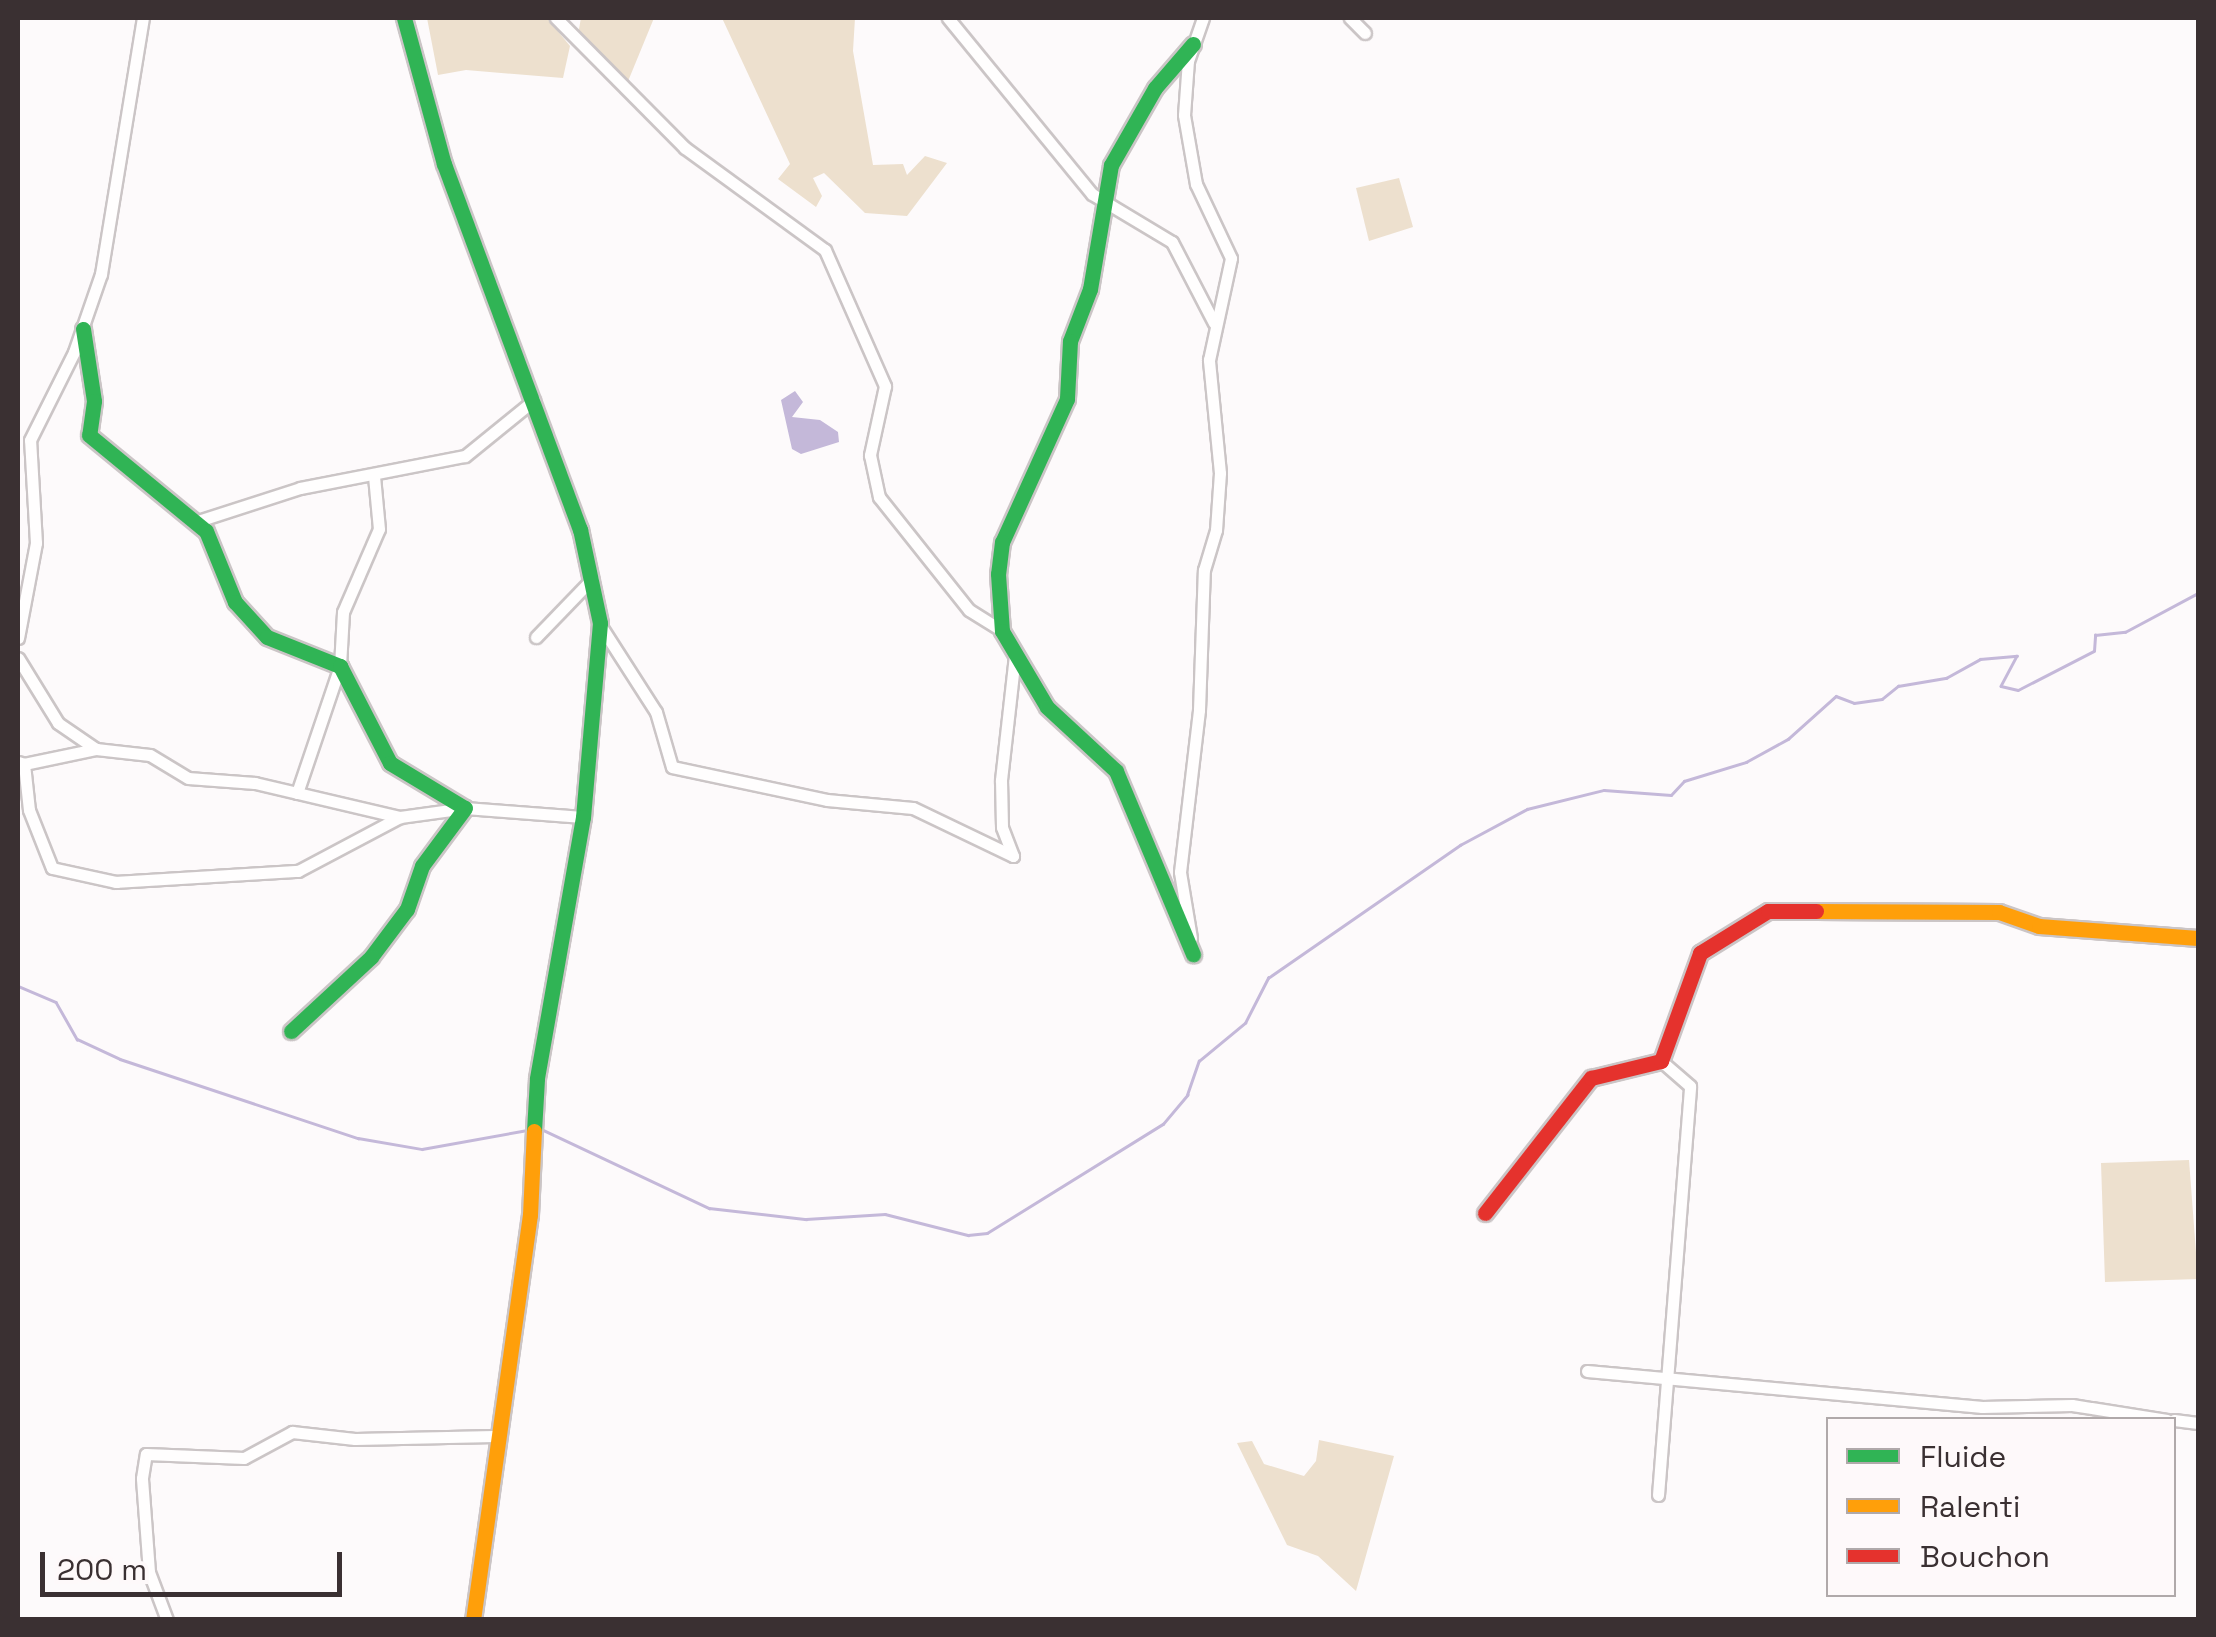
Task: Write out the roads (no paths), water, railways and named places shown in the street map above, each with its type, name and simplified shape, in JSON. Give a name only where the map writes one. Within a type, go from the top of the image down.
[{"type":"street","points":[[18,638],[36,543],[30,440],[83,329],[101,274],[143,18]]},
{"type":"street","points":[[404,18],[444,164],[534,400],[594,577],[600,623],[583,817],[537,1079],[530,1215],[494,1436],[473,1620]]},
{"type":"street","points":[[556,18],[685,148],[825,250],[886,386],[870,455],[879,498],[969,610],[1002,632],[1047,707],[1116,771],[1193,954]]},
{"type":"street","points":[[948,18],[1102,199],[1172,242],[1214,323]]},
{"type":"street","points":[[1193,954],[1180,872],[1199,710],[1204,570],[1217,521],[1220,452],[1209,384],[1214,323],[1231,258],[1190,159],[1182,98],[1193,44],[1203,18]]},
{"type":"street","points":[[1350,18],[1365,34]]},
{"type":"street","points":[[1002,632],[1002,542],[1067,399],[1070,342],[1090,290],[1102,199],[1122,142],[1193,44]]},
{"type":"street","points":[[83,329],[94,401],[86,432],[198,521],[242,612],[281,647],[340,666],[390,763],[465,808]]},
{"type":"street","points":[[198,521],[300,488],[465,456],[534,400]]},
{"type":"street","points":[[297,793],[340,666],[343,612],[382,518],[374,476]]},
{"type":"street","points":[[536,637],[566,613],[594,577]]},
{"type":"street","points":[[600,623],[656,712],[672,767],[827,800],[913,808],[1013,856],[1002,827],[1001,780],[1015,656]]},
{"type":"street","points":[[18,658],[58,723],[96,750]]},
{"type":"street","points":[[400,817],[297,793],[188,778],[150,755],[96,750],[21,763],[29,810],[52,868],[116,882],[298,871],[400,817],[465,808],[583,817]]},
{"type":"street","points":[[290,1030],[370,958],[407,909],[422,866],[465,808]]},
{"type":"street","points":[[1661,1061],[1700,953],[1768,911],[1999,912],[2039,926],[2198,938]]},
{"type":"street","points":[[1485,1213],[1592,1078],[1661,1061]]},
{"type":"street","points":[[1658,1495],[1690,1086],[1661,1061]]},
{"type":"street","points":[[1587,1372],[1982,1407],[2072,1405],[2150,1417]]},
{"type":"street","points":[[167,1620],[149,1572],[142,1478],[146,1454],[244,1458],[292,1432],[494,1436]]},
{"type":"waterway","points":[[541,1129],[709,1208],[806,1219],[885,1214],[968,1235],[987,1233],[1163,1124],[1187,1095],[1199,1061],[1245,1023],[1268,978],[1460,845],[1527,809],[1604,790],[1671,795],[1684,781],[1746,762],[1788,739],[1836,696],[1854,703],[1882,699],[1898,686],[1946,678],[1980,659],[2017,656],[2001,686],[2018,690],[2094,651],[2095,635],[2125,632],[2198,593]]},
{"type":"waterway","points":[[18,986],[56,1002],[77,1039],[120,1059],[358,1138],[422,1149],[528,1130]]}]
